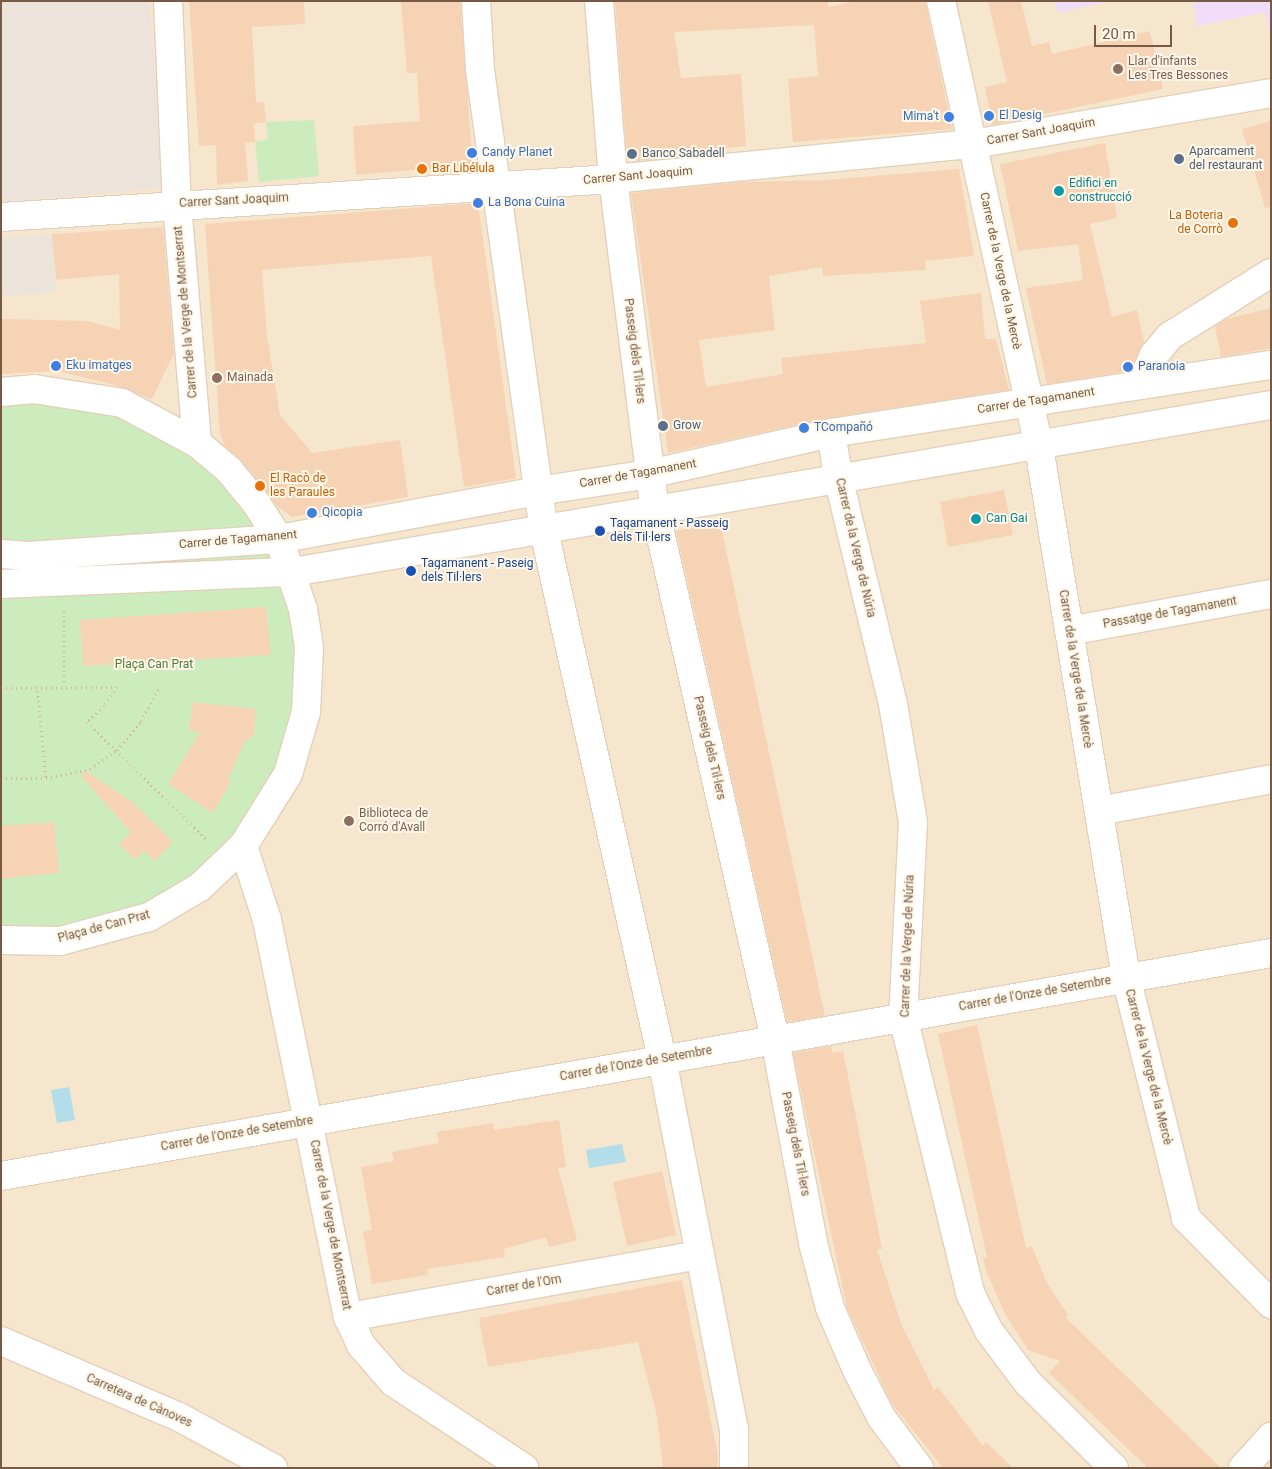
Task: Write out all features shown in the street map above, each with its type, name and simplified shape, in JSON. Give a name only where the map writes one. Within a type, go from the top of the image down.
[{"type":"street","name":"Carrer de la Verge de Montserrat","points":[[168,1],[177,204],[197,442]]},
{"type":"street","points":[[476,1],[480,70],[495,187],[544,531],[662,1060],[734,1429],[734,1468]]},
{"type":"street","name":"Passeig dels Til·lers","points":[[599,1],[613,179],[655,510],[775,1039],[813,1243],[830,1308],[881,1417],[919,1468]]},
{"type":"street","name":"Carrer de la Verge de la Mercè","points":[[941,1],[1039,447],[1126,977],[1186,1218],[1271,1304]]},
{"type":"street","name":"Carrer Sant Joaquim","points":[[1,216],[613,179],[973,144],[1271,93]]},
{"type":"street","points":[[1141,385],[1154,355],[1170,336],[1271,273]]},
{"type":"street","name":"Carrer de Tagamanent","points":[[1,554],[28,556],[279,539],[538,491],[649,474],[832,432],[1271,365]]},
{"type":"street","name":"Plaça de Can Prat","points":[[1,392],[34,389],[122,404],[197,442],[229,470],[256,503],[279,539],[293,572],[303,609],[309,647],[306,712],[288,774],[243,846],[200,887],[149,917],[60,941],[1,940]]},
{"type":"street","points":[[1,584],[64,583],[293,572],[1039,447],[1271,405]]},
{"type":"street","name":"Carrer de la Verge de Núria","points":[[832,432],[839,481],[893,704],[913,822],[903,1017],[970,1295],[990,1331],[1023,1377],[1114,1468]]},
{"type":"street","name":"Passatge de Tagamanent","points":[[1069,631],[1271,594]]},
{"type":"street","points":[[1099,811],[1271,779]]},
{"type":"street","name":"Carrer de la Verge de Montserrat","points":[[243,846],[267,920],[348,1317],[361,1345],[393,1382],[524,1468]]},
{"type":"street","name":"Carrer de l'Onze de Setembre","points":[[1,1176],[1126,977],[1271,954]]},
{"type":"street","name":"Carrer de l'Om","points":[[348,1317],[700,1255]]},
{"type":"street","name":"Carretera de Cànoves","points":[[1,1341],[180,1417],[262,1465]]},
{"type":"street","points":[[1243,1468],[1271,1437]]},
{"type":"path","points":[[64,583],[64,686]]},
{"type":"path","points":[[37,686],[46,778]]},
{"type":"path","points":[[1,688],[37,686],[117,687],[104,706],[88,722],[209,840],[200,887]]},
{"type":"path","points":[[1,778],[46,778],[90,769],[117,750],[141,721],[159,688]]},
{"type":"shaded area","points":[[1,1],[1271,1],[1271,1468],[1,1468]]},
{"type":"shaded area","points":[[1,1],[149,1],[164,188],[1,202]]},
{"type":"shaded area","points":[[1055,1],[1109,1],[1058,13]]},
{"type":"shaded area","points":[[1193,1],[1271,1],[1271,39],[1265,12],[1197,26]]},
{"type":"shaded area","points":[[52,234],[56,292],[1,296],[1,238]]},
{"type":"green space","points":[[314,120],[319,176],[259,182],[255,142],[268,139],[266,122]]},
{"type":"green space","name":"Plaça Can Prat","points":[[1,392],[122,403],[197,443],[293,572],[309,647],[288,774],[200,887],[149,917],[1,940]]},
{"type":"water","points":[[69,1087],[75,1120],[57,1123],[51,1090]]},
{"type":"water","points":[[622,1144],[626,1162],[589,1168],[586,1150]]},
{"type":"building","points":[[189,1],[304,1],[305,24],[252,27],[256,103],[264,102],[266,122],[254,124],[255,142],[245,143],[248,181],[217,185],[216,145],[199,146]]},
{"type":"building","points":[[401,1],[460,1],[473,165],[356,175],[353,126],[420,121],[417,73],[407,73]]},
{"type":"building","points":[[615,1],[828,1],[828,7],[857,1],[925,1],[952,129],[793,142],[788,79],[818,76],[814,25],[674,32],[681,78],[741,74],[746,146],[660,154],[660,159],[637,161],[626,146]]},
{"type":"building","points":[[988,1],[1021,1],[1032,46],[1049,42],[1052,54],[1150,31],[1163,89],[992,125],[985,87],[1007,82]]},
{"type":"building","points":[[1271,121],[1271,207],[1265,208],[1242,129]]},
{"type":"building","points":[[1105,143],[1117,218],[1090,224],[1112,317],[1137,310],[1144,342],[1133,363],[1121,372],[1047,384],[1026,288],[1083,280],[1078,244],[1018,251],[1000,164]]},
{"type":"building","points":[[959,169],[974,256],[925,261],[926,270],[823,276],[822,267],[769,276],[775,330],[699,340],[706,387],[783,374],[781,358],[926,343],[920,301],[981,293],[985,339],[996,339],[1009,390],[828,418],[668,453],[631,193],[742,182],[826,180]]},
{"type":"building","points":[[478,203],[516,478],[464,487],[431,256],[262,270],[267,336],[280,415],[312,453],[400,440],[408,497],[292,517],[278,507],[241,460],[225,446],[220,434],[205,224]]},
{"type":"building","points":[[163,227],[174,353],[152,399],[115,385],[57,371],[1,374],[1,319],[88,321],[120,330],[119,274],[56,280],[52,234]]},
{"type":"building","points":[[1271,308],[1271,348],[1221,357],[1215,326],[1227,319]]},
{"type":"building","name":"Can Gai","points":[[1004,490],[1013,535],[948,547],[940,502]]},
{"type":"building","points":[[720,522],[825,1016],[787,1022],[676,531]]},
{"type":"building","points":[[266,607],[271,655],[83,666],[80,620]]},
{"type":"building","points":[[193,702],[256,709],[254,736],[245,741],[228,779],[231,781],[213,813],[168,784],[200,732],[189,731]]},
{"type":"building","points":[[86,771],[131,801],[173,842],[155,861],[144,851],[135,860],[119,844],[131,832],[81,776]]},
{"type":"building","points":[[54,822],[59,873],[1,879],[1,826]]},
{"type":"building","points":[[977,1025],[1026,1248],[1032,1247],[1047,1283],[1068,1315],[1066,1318],[1221,1468],[1148,1468],[1049,1373],[1060,1361],[1028,1350],[1005,1314],[986,1271],[983,1258],[987,1257],[938,1034]]},
{"type":"building","points":[[831,1046],[833,1053],[843,1051],[882,1249],[877,1250],[902,1326],[934,1390],[938,1387],[983,1446],[986,1442],[1013,1468],[943,1468],[892,1404],[847,1308],[793,1053]]},
{"type":"building","points":[[559,1120],[566,1167],[558,1168],[577,1240],[549,1247],[546,1237],[504,1249],[505,1257],[427,1269],[428,1275],[372,1284],[363,1232],[372,1230],[361,1167],[394,1161],[392,1152],[439,1143],[437,1132],[493,1123],[494,1130]]},
{"type":"building","points":[[662,1171],[676,1235],[627,1246],[613,1182]]},
{"type":"building","points":[[682,1280],[718,1455],[717,1468],[663,1468],[657,1416],[638,1342],[488,1367],[479,1318]]},
{"type":"place","name":"Llar d'infants Les Tres Bessones","points":[[1118,69]]},
{"type":"place","name":"El Desig","points":[[989,116]]},
{"type":"place","name":"Mima't","points":[[949,117]]},
{"type":"place","name":"Candy Planet","points":[[472,153]]},
{"type":"place","name":"Banco Sabadell","points":[[632,154]]},
{"type":"place","name":"Aparcament del restaurant","points":[[1179,159]]},
{"type":"place","name":"Bar Libélula","points":[[422,169]]},
{"type":"place","name":"Edifici en construcció","points":[[1059,191]]},
{"type":"place","name":"La Bona Cuina","points":[[478,203]]},
{"type":"place","name":"La Boteria de Corrò","points":[[1233,223]]},
{"type":"place","name":"Eku imatges","points":[[56,366]]},
{"type":"place","name":"Paranoia","points":[[1128,367]]},
{"type":"place","name":"Mainada","points":[[217,378]]},
{"type":"place","name":"Grow","points":[[663,426]]},
{"type":"place","name":"TCompañó","points":[[804,428]]},
{"type":"place","name":"El Racò de les Paraules","points":[[260,486]]},
{"type":"place","name":"Qicopia","points":[[312,513]]},
{"type":"place","name":"Can Gai","points":[[976,519]]},
{"type":"place","name":"Tagamanent - Passeig dels Til·lers","points":[[600,531]]},
{"type":"place","name":"Tagamanent - Paseig dels Til·lers","points":[[411,571]]},
{"type":"place","name":"Biblioteca de Corró d'Avall","points":[[349,821]]}]
